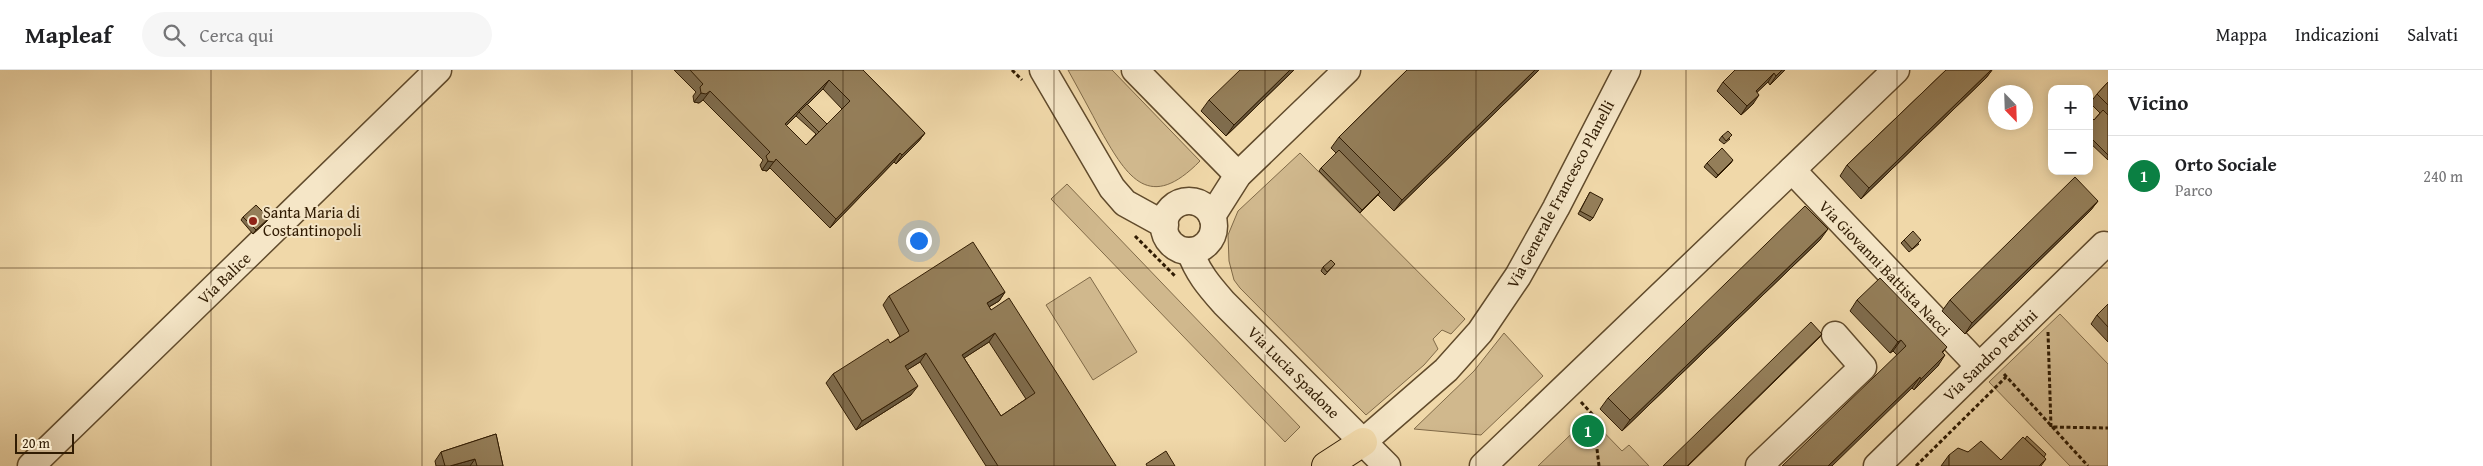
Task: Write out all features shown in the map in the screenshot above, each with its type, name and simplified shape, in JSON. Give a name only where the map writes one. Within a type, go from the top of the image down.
[{"type":"main road","points":[[1326,466],[1363,442]]},
{"type":"street","name":"Via Balice","points":[[31,466],[438,70]]},
{"type":"street","points":[[1043,70],[1103,174],[1125,203],[1191,223],[1347,70]]},
{"type":"street","points":[[1135,70],[1238,175]]},
{"type":"street","name":"Via Generale Francesco Planelli","points":[[1363,442],[1446,370],[1480,332],[1518,276],[1552,217],[1627,70]]},
{"type":"street","points":[[1483,466],[1896,70]]},
{"type":"street","name":"Via Giovanni Battista Nacci","points":[[1792,170],[1983,361]]},
{"type":"street","name":"Via Lucia Spadone","points":[[1191,223],[1195,267],[1205,281],[1387,466]]},
{"type":"street","name":"Via Sandro Pertini","points":[[1877,466],[2104,245]]},
{"type":"street","points":[[1759,466],[1862,367],[1835,335]]},
{"type":"path","points":[[2047,300],[2051,427]]},
{"type":"path","points":[[1983,361],[2006,377],[2088,466]]},
{"type":"path","points":[[1916,466],[2006,377]]},
{"type":"path","points":[[1567,387],[1594,415],[1599,466]]},
{"type":"path","points":[[2051,427],[2108,428]]},
{"type":"shaded area","points":[[1068,70],[1112,70],[1200,161],[1182,176],[1167,185],[1154,187],[1142,183],[1131,175],[1111,148]]},
{"type":"shaded area","points":[[1300,153],[1465,319],[1451,334],[1442,330],[1433,339],[1438,349],[1424,365],[1366,415],[1240,288],[1234,280],[1229,261],[1228,235],[1238,211]]},
{"type":"shaded area","points":[[1067,184],[1300,427],[1285,442],[1051,199]]},
{"type":"shaded area","points":[[1090,277],[1137,352],[1093,380],[1046,305]]},
{"type":"shaded area","points":[[2060,314],[2108,364],[2108,466],[2070,466],[1989,382]]},
{"type":"shaded area","points":[[1504,333],[1543,376],[1481,435],[1414,429],[1474,371]]},
{"type":"shaded area","points":[[1589,417],[1622,451],[1629,445],[1649,466],[1538,466]]},
{"type":"building","points":[[690,70],[863,70],[925,133],[902,155],[900,153],[836,219],[776,159],[774,162],[768,161],[766,156],[770,152],[710,91],[706,94],[701,93],[700,87],[703,84]],"holes":[[[829,80],[850,101],[806,145],[785,124]]]},
{"type":"building","points":[[1240,70],[1290,70],[1234,125],[1209,100]]},
{"type":"building","points":[[1407,70],[1535,70],[1402,200],[1339,137]]},
{"type":"building","points":[[1735,70],[1782,70],[1776,76],[1774,73],[1756,91],[1759,95],[1747,106],[1723,82]]},
{"type":"building","points":[[1946,70],[1991,70],[1869,188],[1847,165]]},
{"type":"building","points":[[2108,82],[2108,105],[2097,94]]},
{"type":"building","points":[[807,104],[827,124],[819,132],[799,112]]},
{"type":"building","points":[[2103,110],[2108,115],[2108,155],[2093,140],[2094,120]]},
{"type":"building","points":[[1728,131],[1732,135],[1726,141],[1722,136]]},
{"type":"building","points":[[1722,148],[1733,160],[1718,175],[1707,163]]},
{"type":"building","points":[[1339,150],[1380,192],[1362,210],[1321,168]]},
{"type":"building","points":[[2075,177],[2098,201],[1972,323],[1950,300]]},
{"type":"building","points":[[1590,192],[1603,199],[1593,218],[1580,211]]},
{"type":"building","name":"Santa Maria di Costantinopoli","points":[[256,205],[269,218],[256,230],[243,217]]},
{"type":"building","points":[[1805,206],[1828,229],[1630,420],[1608,398]]},
{"type":"building","points":[[1913,231],[1921,240],[1912,249],[1904,240]]},
{"type":"building","points":[[973,242],[1005,292],[987,303],[991,310],[1009,298],[1116,466],[998,466],[926,353],[905,366],[918,386],[862,421],[833,374],[888,339],[890,343],[909,331],[889,296]],"holes":[[[995,333],[1035,393],[1001,416],[962,355]]]},
{"type":"building","points":[[1331,260],[1335,264],[1327,272],[1323,267]]},
{"type":"building","points":[[1880,278],[1947,347],[1942,352],[1945,355],[1828,466],[1782,466],[1906,346],[1901,340],[1898,342],[1857,300]]},
{"type":"building","points":[[2108,304],[2108,327],[2097,315]]},
{"type":"building","points":[[1811,322],[1822,334],[1687,466],[1663,466]]},
{"type":"building","points":[[496,434],[503,466],[477,466],[475,459],[445,466],[441,452]]},
{"type":"building","points":[[2027,436],[2046,454],[2044,457],[2025,439]]},
{"type":"building","points":[[2023,437],[2046,459],[2039,466],[1949,466],[1949,455],[1958,448],[1968,452],[1981,441],[2001,460]]},
{"type":"building","points":[[1166,451],[1175,466],[1147,466],[1146,464]]},
{"type":"place","name":"Santa Maria di Costantinopoli","points":[[253,221]]},
{"type":"place","name":"Orto Sociale","points":[[1588,431]]}]
